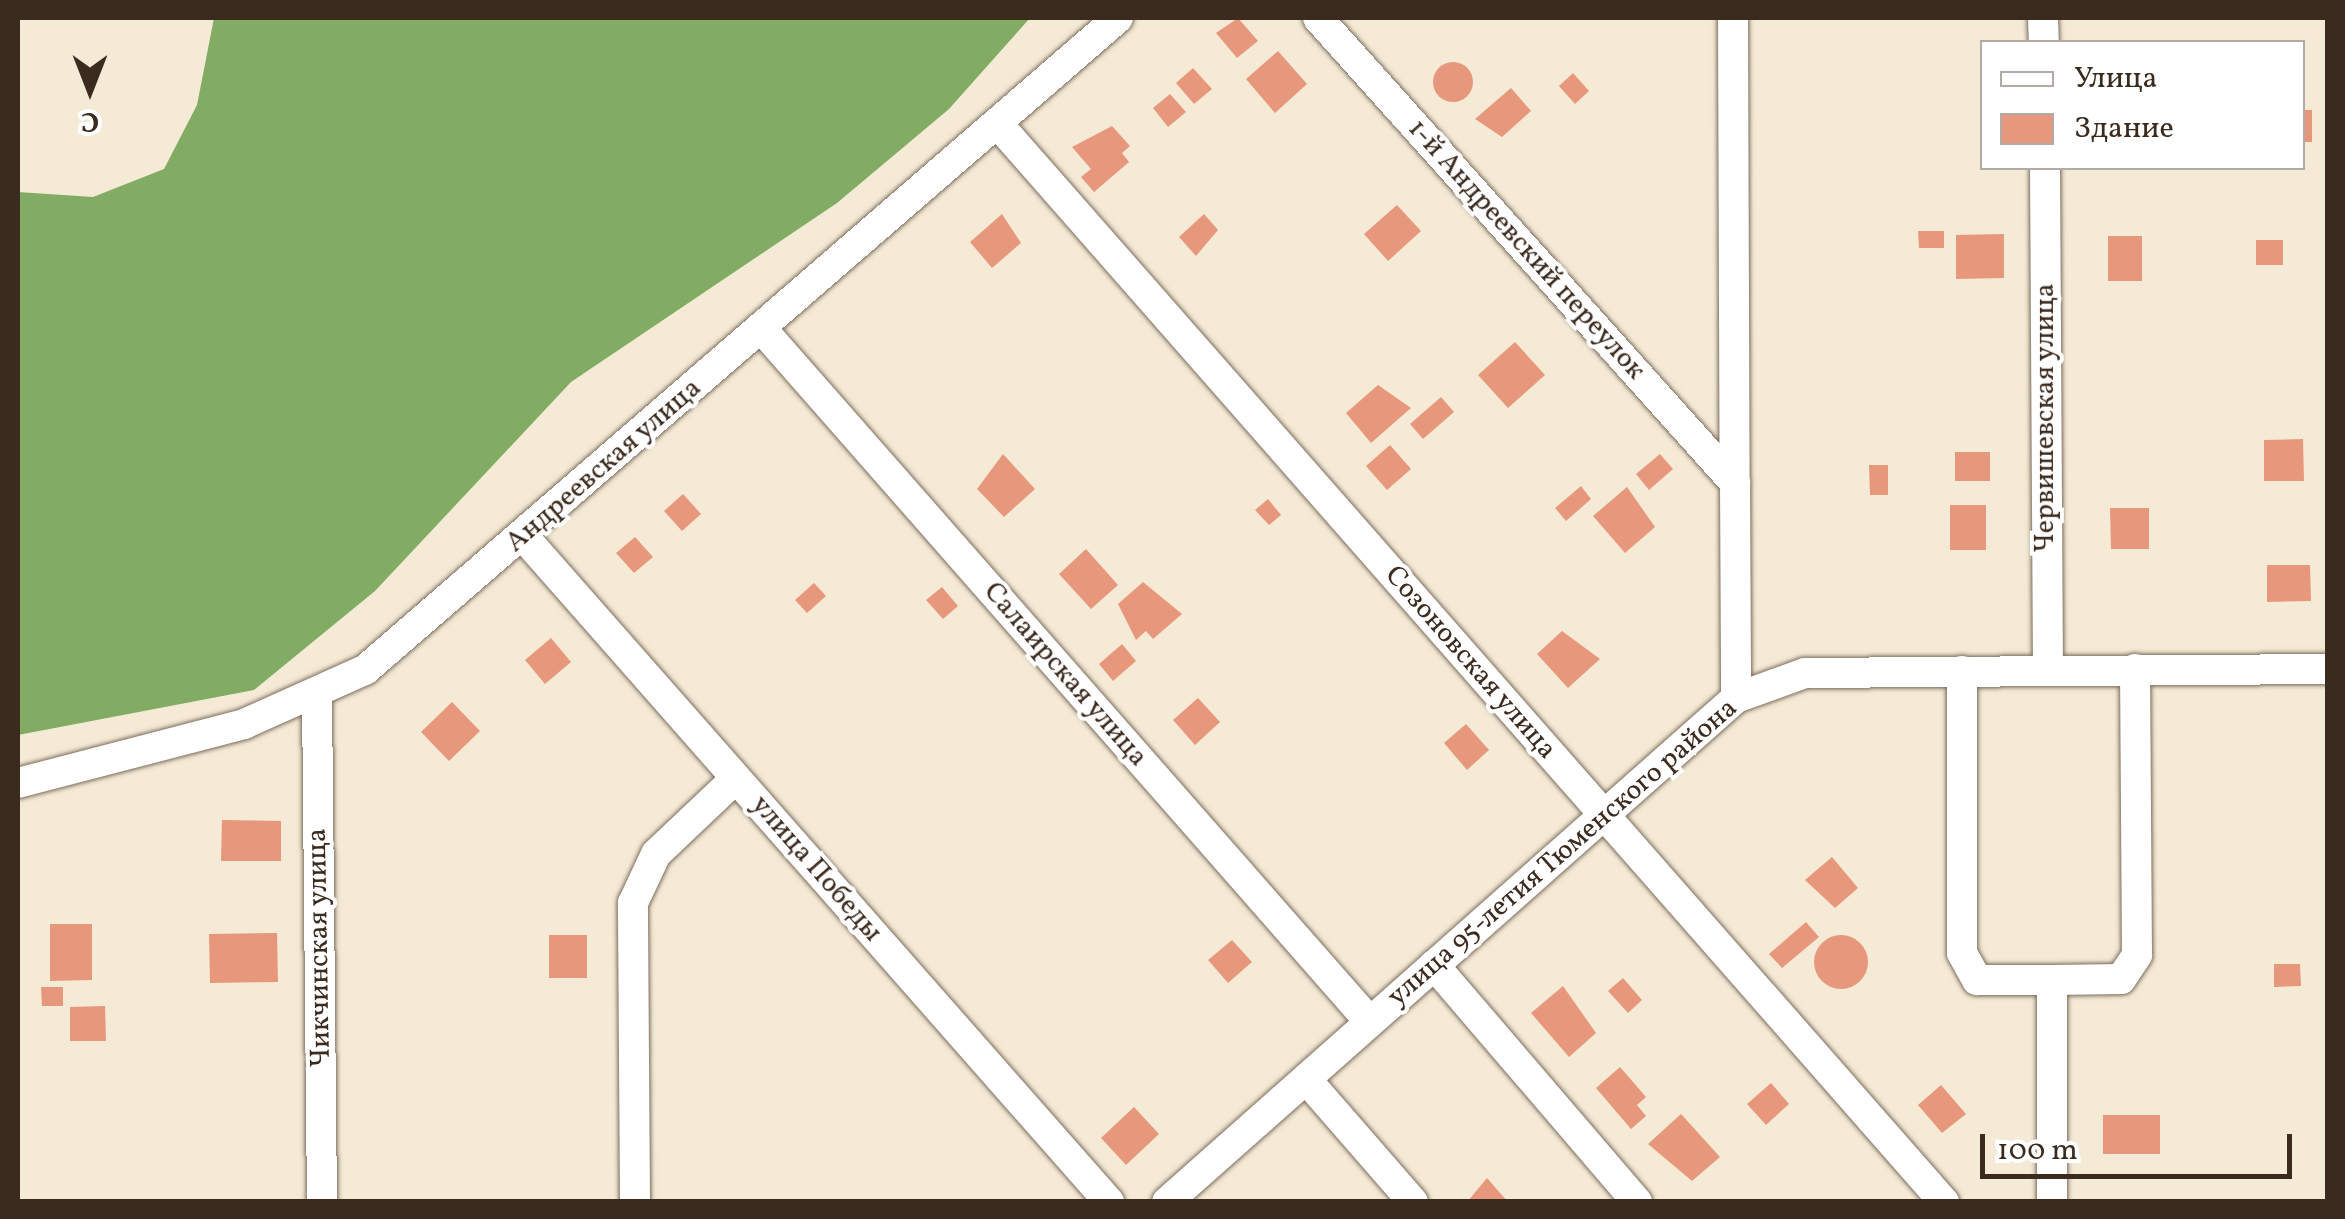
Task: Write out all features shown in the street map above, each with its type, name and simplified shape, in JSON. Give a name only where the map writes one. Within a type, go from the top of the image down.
[{"type":"street","name":"Андреевская улица","points":[[18,783],[244,724],[318,694],[400,646],[1118,18]]},
{"type":"street","name":"1-й Андреевский переулок","points":[[1318,18],[1735,482]]},
{"type":"street","points":[[1733,18],[1736,698]]},
{"type":"street","name":"Созоновская улица","points":[[997,124],[1944,1202]]},
{"type":"street","name":"Червишевская улица","points":[[2044,170],[2048,669]]},
{"type":"street","name":"Салаирская улица","points":[[760,328],[1370,1022]]},
{"type":"street","name":"улица Победы","points":[[524,537],[1109,1202]]},
{"type":"street","points":[[1962,671],[1966,971],[1977,980],[2052,980],[2121,979],[2137,955],[2135,669]]},
{"type":"street","name":"улица 95-летия Тюменского района","points":[[1168,1202],[1736,698],[1805,673],[2328,669]]},
{"type":"street","name":"Чикчинская улица","points":[[318,694],[322,1202]]},
{"type":"street","points":[[635,1202],[633,903],[656,854],[736,778]]},
{"type":"street","points":[[1434,965],[1637,1202]]},
{"type":"street","points":[[2052,980],[2052,1202]]},
{"type":"street","points":[[1306,1078],[1413,1202]]},
{"type":"green space","points":[[214,18],[1030,18],[949,109],[837,203],[571,382],[375,591],[254,690],[18,735],[18,192],[93,197],[164,169],[197,105]]},
{"type":"building","points":[[1238,18],[1258,41],[1237,58],[1216,33]]},
{"type":"building","points":[[1278,51],[1307,84],[1275,113],[1246,79]]},
{"type":"building","points":[[1453,62],[1467,68],[1473,82],[1467,96],[1453,102],[1439,96],[1433,82],[1439,68]]},
{"type":"building","points":[[1193,68],[1212,89],[1194,104],[1176,83]]},
{"type":"building","points":[[1573,73],[1589,91],[1575,104],[1559,86]]},
{"type":"building","points":[[1511,88],[1531,111],[1502,137],[1475,119]]},
{"type":"building","points":[[1170,94],[1186,112],[1168,127],[1153,108]]},
{"type":"building","points":[[2305,110],[2312,110],[2312,142],[2305,142]]},
{"type":"building","points":[[1112,126],[1130,146],[1122,153],[1129,162],[1094,192],[1081,177],[1091,169],[1072,147]]},
{"type":"building","points":[[1397,205],[1421,231],[1388,261],[1364,234]]},
{"type":"building","points":[[1002,214],[1021,243],[992,268],[970,242]]},
{"type":"building","points":[[1204,214],[1218,230],[1196,256],[1179,237]]},
{"type":"building","points":[[1918,231],[1944,231],[1944,248],[1919,248]]},
{"type":"building","points":[[2004,234],[2004,278],[1956,279],[1956,235]]},
{"type":"building","points":[[2108,236],[2142,236],[2142,281],[2108,281]]},
{"type":"building","points":[[2256,240],[2283,240],[2283,265],[2256,265]]},
{"type":"building","points":[[1515,342],[1545,375],[1508,408],[1478,375]]},
{"type":"building","points":[[1378,385],[1411,408],[1371,443],[1346,413]]},
{"type":"building","points":[[1441,397],[1454,412],[1423,439],[1410,424]]},
{"type":"building","points":[[2303,439],[2304,481],[2264,481],[2264,440]]},
{"type":"building","points":[[1390,445],[1411,469],[1387,490],[1366,466]]},
{"type":"building","points":[[1955,452],[1990,452],[1990,481],[1955,481]]},
{"type":"building","points":[[1003,454],[1035,489],[1004,517],[977,489]]},
{"type":"building","points":[[1660,454],[1673,469],[1649,490],[1636,474]]},
{"type":"building","points":[[1869,465],[1888,465],[1888,495],[1870,495]]},
{"type":"building","points":[[1581,486],[1591,499],[1566,521],[1555,508]]},
{"type":"building","points":[[1627,487],[1655,527],[1625,553],[1593,516]]},
{"type":"building","points":[[683,494],[701,514],[682,531],[664,511]]},
{"type":"building","points":[[1268,499],[1281,515],[1269,525],[1255,510]]},
{"type":"building","points":[[1950,505],[1986,505],[1986,550],[1950,550]]},
{"type":"building","points":[[2110,508],[2149,508],[2149,549],[2111,549]]},
{"type":"building","points":[[635,537],[653,557],[634,573],[616,553]]},
{"type":"building","points":[[1086,549],[1118,585],[1091,609],[1059,574]]},
{"type":"building","points":[[2267,565],[2310,565],[2311,601],[2267,602]]},
{"type":"building","points":[[1143,582],[1182,614],[1153,639],[1146,631],[1136,640],[1118,604]]},
{"type":"building","points":[[814,583],[826,596],[807,613],[795,600]]},
{"type":"building","points":[[942,587],[958,606],[943,619],[926,600]]},
{"type":"building","points":[[1562,631],[1600,659],[1568,688],[1537,654]]},
{"type":"building","points":[[551,638],[571,662],[545,684],[525,660]]},
{"type":"building","points":[[1122,644],[1136,661],[1113,681],[1099,664]]},
{"type":"building","points":[[1198,698],[1220,722],[1195,745],[1173,720]]},
{"type":"building","points":[[452,702],[480,731],[449,761],[421,732]]},
{"type":"building","points":[[1466,724],[1489,750],[1467,770],[1444,743]]},
{"type":"building","points":[[222,820],[281,821],[281,861],[221,861]]},
{"type":"building","points":[[1832,857],[1858,888],[1835,908],[1805,880]]},
{"type":"building","points":[[1806,922],[1819,937],[1782,968],[1769,954]]},
{"type":"building","points":[[50,924],[92,924],[92,980],[50,981]]},
{"type":"building","points":[[277,933],[278,982],[210,983],[209,934]]},
{"type":"building","points":[[549,935],[587,935],[587,978],[549,978]]},
{"type":"building","points":[[1841,935],[1860,943],[1868,962],[1860,981],[1841,989],[1822,981],[1814,962],[1822,943]]},
{"type":"building","points":[[1232,940],[1252,962],[1228,983],[1208,960]]},
{"type":"building","points":[[2274,964],[2300,964],[2301,986],[2274,987]]},
{"type":"building","points":[[1623,978],[1642,1000],[1628,1013],[1608,991]]},
{"type":"building","points":[[1563,986],[1596,1033],[1569,1057],[1531,1013]]},
{"type":"building","points":[[41,987],[63,987],[63,1006],[42,1006]]},
{"type":"building","points":[[105,1006],[106,1041],[70,1041],[70,1007]]},
{"type":"building","points":[[1620,1067],[1646,1097],[1637,1105],[1646,1116],[1631,1129],[1596,1088]]},
{"type":"building","points":[[1771,1083],[1789,1104],[1766,1125],[1747,1104]]},
{"type":"building","points":[[1941,1085],[1966,1114],[1942,1133],[1918,1105]]},
{"type":"building","points":[[1134,1107],[1159,1134],[1126,1165],[1101,1138]]},
{"type":"building","points":[[1681,1114],[1720,1157],[1692,1181],[1648,1144]]},
{"type":"building","points":[[2103,1115],[2160,1115],[2160,1154],[2103,1154]]},
{"type":"building","points":[[1487,1178],[1508,1202],[1467,1202]]}]
